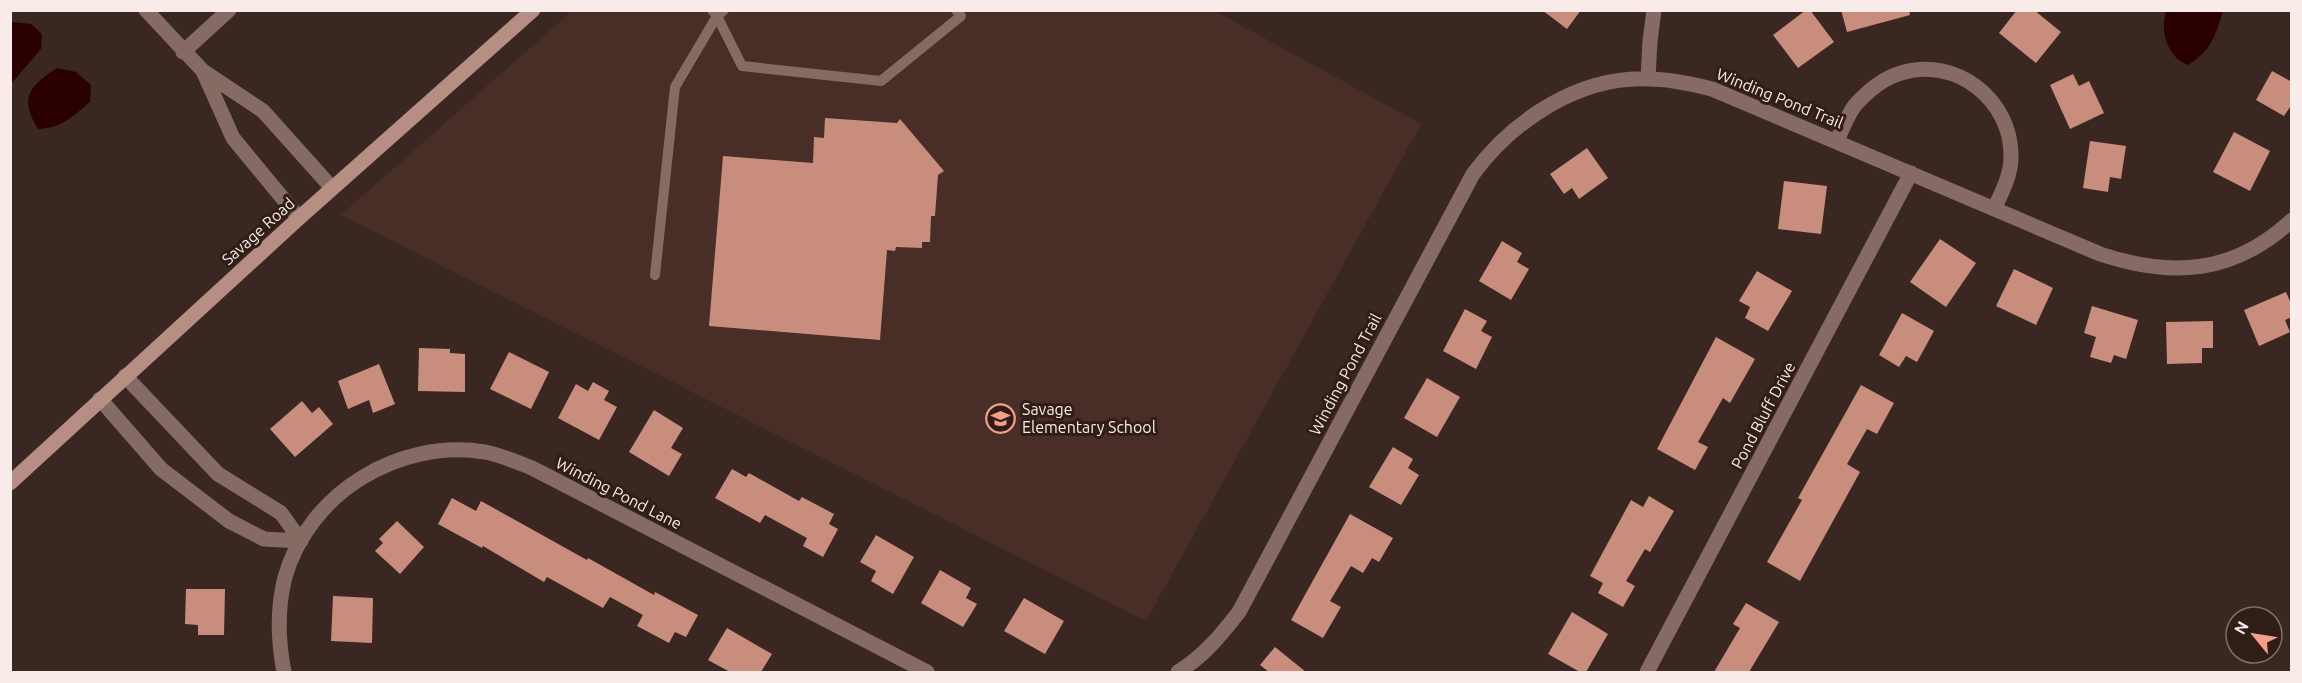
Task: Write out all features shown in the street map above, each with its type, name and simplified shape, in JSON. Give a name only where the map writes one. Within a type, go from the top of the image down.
[{"type":"street","points":[[146,10],[203,71],[263,111],[332,188]]},
{"type":"street","points":[[183,52],[229,10]]},
{"type":"street","name":"Savage Road","points":[[10,483],[332,188],[533,10]]},
{"type":"street","points":[[1648,78],[1654,10]]},
{"type":"street","points":[[1837,140],[1854,105],[1879,83],[1902,73],[1927,70],[1952,73],[1968,80],[1979,87],[1998,108],[2011,144],[2009,175],[1994,209]]},
{"type":"street","points":[[203,71],[232,138],[299,218]]},
{"type":"street","name":"Winding Pond Trail","points":[[1178,672],[1193,663],[1239,612],[1460,195],[1489,152],[1526,120],[1563,98],[1605,84],[1648,78],[1712,89],[1837,140],[2100,254],[2130,264],[2181,269],[2199,268],[2247,251],[2277,233],[2292,219]]},
{"type":"street","name":"Pond Bluff Drive","points":[[1647,672],[1911,173]]},
{"type":"street","points":[[125,376],[218,474],[281,513],[301,541]]},
{"type":"street","points":[[100,399],[161,469],[229,521],[264,539],[301,541]]},
{"type":"street","name":"Winding Pond Lane","points":[[301,541],[316,518],[333,499],[352,483],[379,467],[429,452],[460,450],[485,452],[532,468],[927,672]]},
{"type":"street","points":[[284,672],[279,640],[280,606],[286,574],[301,541]]},
{"type":"lane","points":[[718,12],[742,66],[881,81],[961,16],[956,10]]},
{"type":"lane","points":[[655,275],[675,87],[718,12]]},
{"type":"shaded area","name":"Savage Elementary School","points":[[572,11],[1215,11],[1421,124],[1146,621],[341,215]]},
{"type":"shaded area","points":[[2166,11],[2223,11],[2208,48],[2188,65],[2170,50],[2164,27]]},
{"type":"shaded area","points":[[11,22],[31,24],[42,34],[41,49],[11,84]]},
{"type":"shaded area","points":[[57,68],[76,72],[91,85],[90,102],[60,124],[38,129],[29,109],[30,94],[40,81]]},
{"type":"building","points":[[1542,10],[1581,10],[1567,29]]},
{"type":"building","points":[[1806,10],[1810,10],[1834,42],[1798,68],[1773,35]]},
{"type":"building","points":[[1841,10],[1909,10],[1910,15],[1847,32]]},
{"type":"building","points":[[2017,10],[2034,10],[2061,32],[2036,63],[1999,33]]},
{"type":"building","points":[[2272,71],[2292,82],[2292,104],[2284,116],[2256,100]]},
{"type":"building","points":[[2073,74],[2079,86],[2089,81],[2104,113],[2070,129],[2050,85]]},
{"type":"building","points":[[825,118],[897,123],[900,119],[944,171],[938,175],[935,216],[931,216],[930,242],[922,242],[922,248],[896,247],[895,251],[887,250],[880,340],[709,326],[723,156],[813,163],[814,137],[824,138]]},
{"type":"building","points":[[2234,132],[2270,151],[2250,191],[2213,172]]},
{"type":"building","points":[[2090,141],[2126,146],[2121,179],[2110,177],[2108,192],[2083,188]]},
{"type":"building","points":[[1587,148],[1608,178],[1579,199],[1572,188],[1564,194],[1550,174]]},
{"type":"building","points":[[1784,181],[1827,186],[1821,234],[1778,229]]},
{"type":"building","points":[[1940,239],[1976,263],[1946,307],[1910,282]]},
{"type":"building","points":[[1502,241],[1522,253],[1517,262],[1529,269],[1511,300],[1479,281]]},
{"type":"building","points":[[2014,269],[2053,288],[2036,325],[1996,306]]},
{"type":"building","points":[[1757,271],[1792,291],[1768,331],[1745,318],[1750,307],[1739,301]]},
{"type":"building","points":[[2286,292],[2292,306],[2292,317],[2285,320],[2290,332],[2259,346],[2244,310]]},
{"type":"building","points":[[2092,306],[2138,320],[2126,359],[2114,355],[2111,363],[2090,357],[2096,337],[2084,333]]},
{"type":"building","points":[[1465,309],[1487,321],[1481,331],[1492,337],[1476,369],[1443,351]]},
{"type":"building","points":[[1902,313],[1934,331],[1917,362],[1906,356],[1899,367],[1879,355]]},
{"type":"building","points":[[2213,321],[2213,348],[2202,348],[2202,363],[2167,364],[2166,322]]},
{"type":"building","points":[[1716,337],[1755,359],[1730,403],[1723,398],[1698,442],[1708,447],[1695,470],[1657,449]]},
{"type":"building","points":[[419,348],[450,349],[450,353],[465,354],[465,392],[418,391]]},
{"type":"building","points":[[509,352],[549,372],[531,409],[490,389]]},
{"type":"building","points":[[379,364],[395,404],[373,413],[369,400],[348,409],[338,381]]},
{"type":"building","points":[[1427,378],[1460,397],[1437,437],[1404,418]]},
{"type":"building","points":[[593,382],[609,391],[604,400],[617,407],[599,440],[558,418],[576,384],[588,391]]},
{"type":"building","points":[[1861,385],[1894,403],[1877,434],[1867,429],[1847,464],[1860,472],[1800,581],[1767,562],[1802,500],[1798,498]]},
{"type":"building","points":[[302,401],[312,413],[319,407],[333,424],[295,457],[270,429]]},
{"type":"building","points":[[654,410],[683,428],[671,448],[682,454],[669,476],[629,452]]},
{"type":"building","points":[[1393,447],[1413,459],[1408,468],[1419,475],[1401,505],[1369,487]]},
{"type":"building","points":[[732,469],[746,477],[749,473],[799,501],[802,497],[834,514],[829,524],[838,529],[823,557],[803,546],[807,538],[765,515],[760,523],[715,498]]},
{"type":"building","points":[[1649,496],[1674,511],[1650,552],[1645,549],[1626,581],[1635,586],[1623,607],[1598,593],[1603,583],[1590,576],[1631,500],[1643,507]]},
{"type":"building","points":[[452,498],[476,511],[481,501],[587,560],[588,558],[654,595],[655,592],[698,615],[686,637],[675,632],[669,643],[637,626],[643,615],[610,597],[603,608],[547,577],[544,582],[483,546],[482,548],[438,524]]},
{"type":"building","points":[[1350,514],[1393,538],[1379,562],[1372,558],[1363,573],[1351,566],[1330,601],[1341,607],[1323,638],[1291,620]]},
{"type":"building","points":[[397,521],[424,547],[400,574],[375,551],[383,543],[379,539]]},
{"type":"building","points":[[876,535],[914,557],[893,594],[871,581],[876,571],[860,562]]},
{"type":"building","points":[[940,570],[971,588],[966,598],[977,604],[963,627],[921,603]]},
{"type":"building","points":[[186,589],[225,589],[224,635],[198,635],[198,625],[185,624]]},
{"type":"building","points":[[333,596],[373,598],[372,643],[331,641]]},
{"type":"building","points":[[1024,598],[1064,621],[1045,654],[1004,631]]},
{"type":"building","points":[[1746,603],[1779,622],[1749,672],[1714,672],[1740,628],[1733,624]]},
{"type":"building","points":[[1572,612],[1608,634],[1586,672],[1580,672],[1548,654]]},
{"type":"building","points":[[727,628],[772,654],[761,672],[730,672],[708,660]]},
{"type":"building","points":[[1275,647],[1306,672],[1269,672],[1260,665]]},
{"type":"place","name":"Savage Elementary School","points":[[1001,418]]}]
